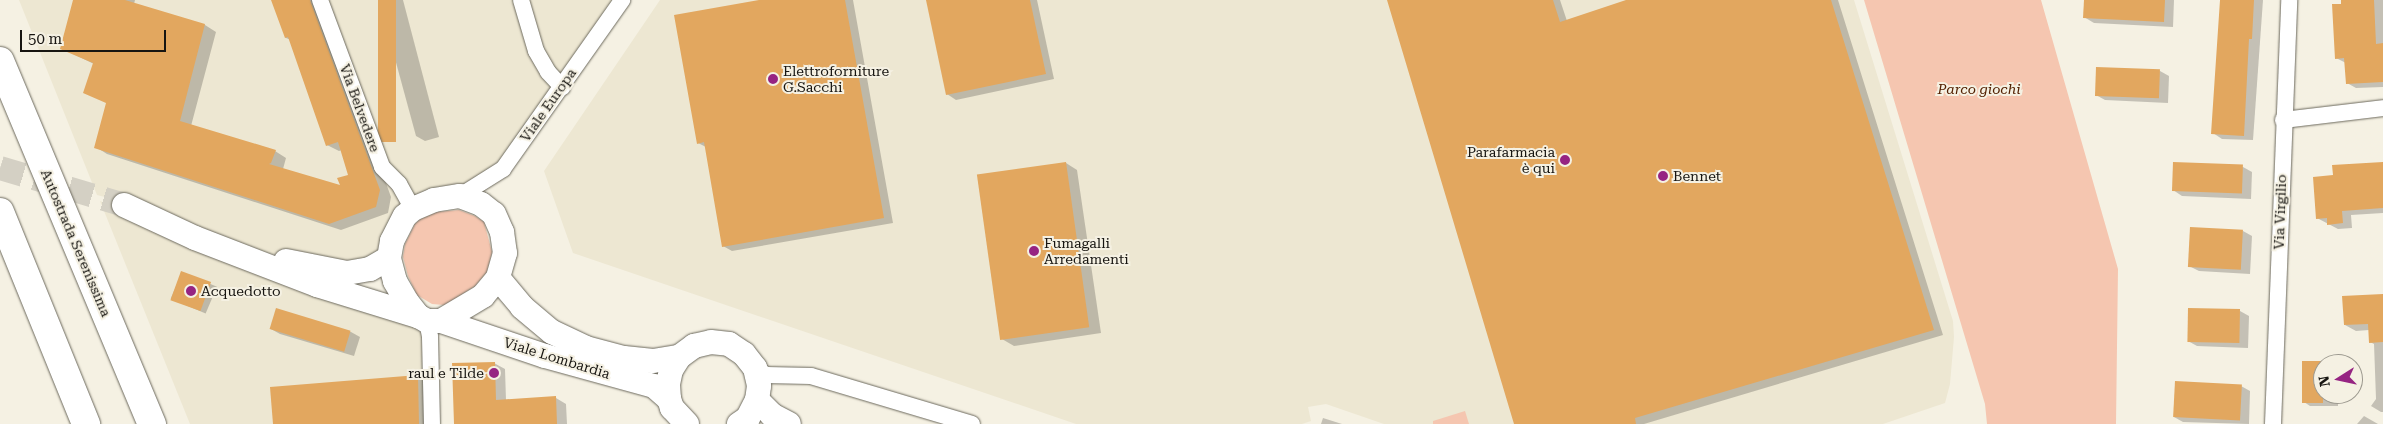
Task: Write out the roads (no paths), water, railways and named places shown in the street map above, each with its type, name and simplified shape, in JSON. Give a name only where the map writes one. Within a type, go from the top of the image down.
[{"type":"highway","name":"Autostrada Serenissima","points":[[0,62],[152,424]]},
{"type":"highway","points":[[0,212],[86,424]]},
{"type":"main road","points":[[460,196],[481,204],[494,214],[502,232],[505,253],[498,278],[483,296],[429,320],[407,302],[396,281],[389,258],[392,240],[404,216],[413,209],[434,200],[460,196]]},
{"type":"main road","name":"Viale Lombardia","points":[[124,205],[195,238],[317,285],[545,356],[654,386],[676,414]]},
{"type":"main road","name":"Viale Lombardia","points":[[195,238],[346,274],[370,269],[389,258]]},
{"type":"main road","name":"Viale Lombardia","points":[[498,278],[522,307],[552,332],[586,348],[624,358],[652,361],[679,357]]},
{"type":"main road","points":[[676,414],[668,384],[671,370],[679,357],[694,346],[711,342],[729,344],[744,354],[755,368],[759,386],[757,400],[748,418],[739,424]]},
{"type":"main road","points":[[757,400],[772,415],[789,424]]},
{"type":"street","name":"Via Belvedere","points":[[320,0],[382,168],[399,184],[413,209]]},
{"type":"street","points":[[521,0],[536,51],[548,72],[562,87]]},
{"type":"street","name":"Viale Europa","points":[[460,196],[502,169],[622,0]]},
{"type":"street","name":"Via Virgilio","points":[[2273,424],[2289,0]]},
{"type":"street","points":[[2283,120],[2383,108]]},
{"type":"street","points":[[429,320],[432,424]]},
{"type":"street","points":[[755,368],[766,375],[811,376],[972,424]]},
{"type":"tunnel","points":[[0,168],[124,205]]},
{"type":"place","name":"Elettroforniture G.Sacchi","points":[[773,79]]},
{"type":"place","name":"Parafarmacia è qui","points":[[1565,160]]},
{"type":"place","name":"Bennet","points":[[1663,176]]},
{"type":"place","name":"Fumagalli Arredamenti","points":[[1034,251]]},
{"type":"place","name":"Acquedotto","points":[[191,291]]},
{"type":"place","name":"raul e Tilde","points":[[494,373]]},
{"type":"park label","name":"Parco giochi","points":[[1979,89]]}]
